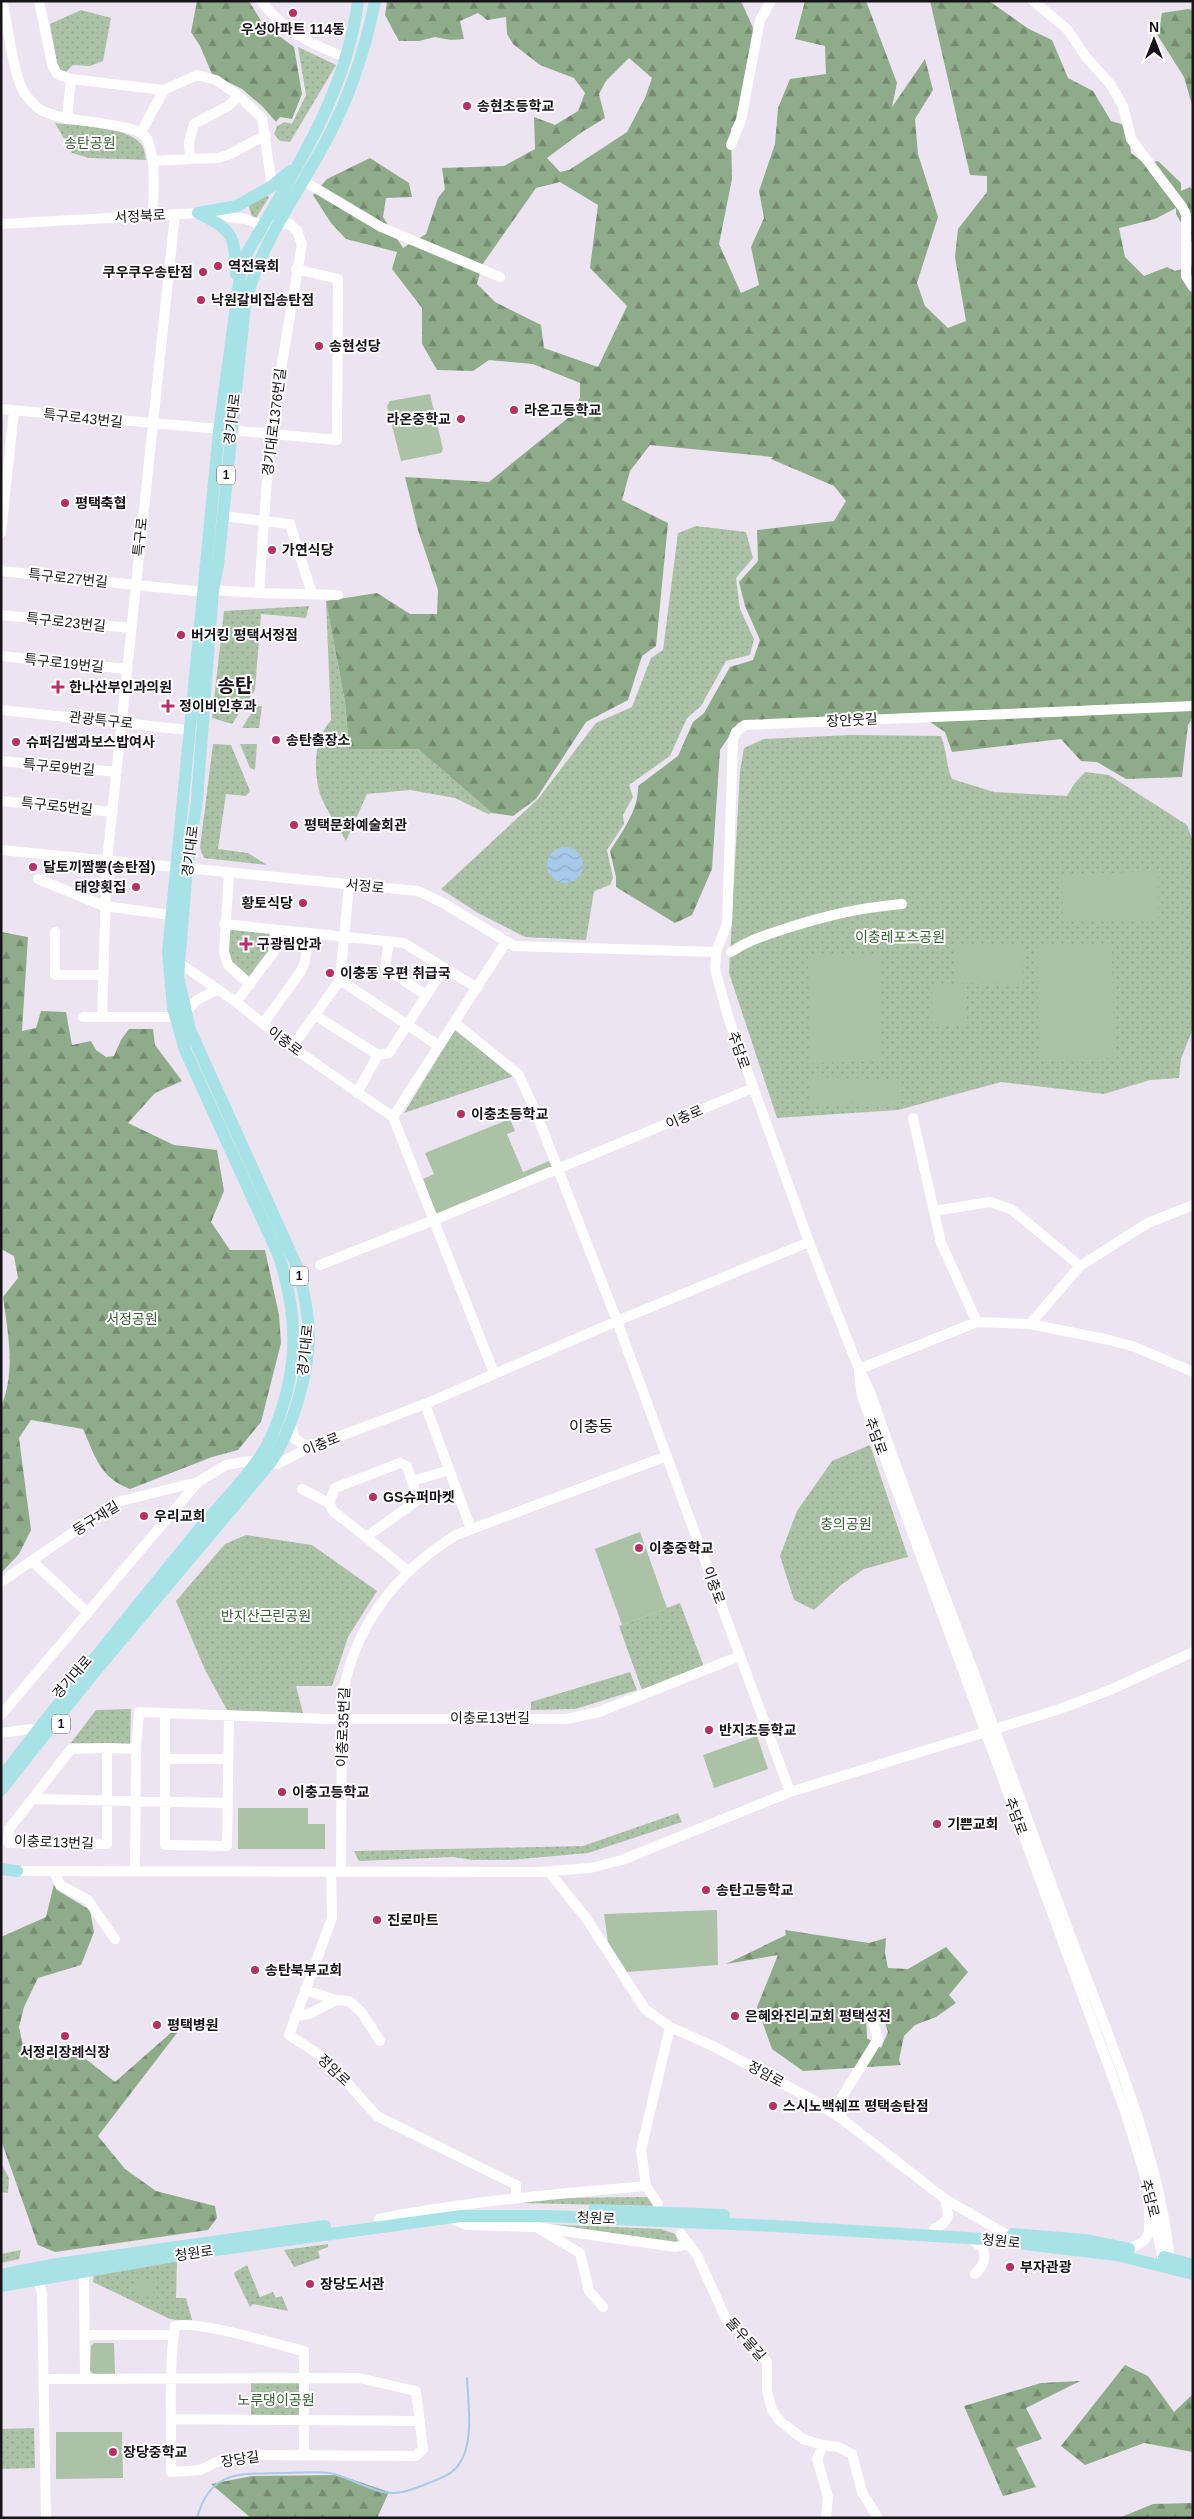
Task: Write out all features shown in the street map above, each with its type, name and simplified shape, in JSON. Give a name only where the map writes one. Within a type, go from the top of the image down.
[{"type":"main road","name":"경기대로","points":[[209,591],[218,564],[225,431],[245,305],[252,277],[277,226],[345,57],[358,1]]},
{"type":"main road","name":"경기대로","points":[[1,1790],[223,1500],[258,1461],[271,1438],[290,1381],[295,1334],[291,1299],[278,1254],[188,1058],[180,1014],[178,977],[181,868],[238,285],[248,252],[263,226],[298,172],[326,142],[353,84],[364,52],[374,1]]},
{"type":"main road","points":[[198,213],[237,206],[298,172]]},
{"type":"main road","points":[[198,213],[222,225],[233,238],[238,285]]},
{"type":"main road","name":"경기대로","points":[[1,1778],[113,1642],[271,1462],[280,1448],[290,1421],[304,1368],[309,1336],[303,1288],[289,1245],[200,1052],[180,1014],[169,981],[168,952],[171,915],[181,868]]},
{"type":"main road","name":"경기대로","points":[[1,1765],[31,1729],[70,1676],[113,1642]]},
{"type":"main road","name":"경기대로","points":[[1,1802],[109,1664],[113,1642]]},
{"type":"main road","points":[[1,1870],[18,1871]]},
{"type":"main road","name":"청원로","points":[[1,2286],[37,2272],[379,2219],[486,2209],[546,2208],[676,2212],[1085,2240],[1128,2249],[1167,2262],[1193,2274]]},
{"type":"main road","name":"청원로","points":[[1,2275],[84,2270],[448,2218],[556,2216],[775,2226],[968,2238],[1193,2265]]},
{"type":"street","points":[[2,1],[16,67],[24,93],[39,109],[67,120],[123,126],[141,132],[146,137],[153,161],[153,214]]},
{"type":"street","points":[[39,1],[52,64],[57,74],[71,79],[164,90],[197,75],[216,80],[239,96],[262,118],[272,186]]},
{"type":"street","points":[[261,1],[272,16],[298,37],[345,57]]},
{"type":"street","points":[[731,145],[742,120],[760,20],[771,1]]},
{"type":"street","points":[[1033,1],[1067,29],[1086,57],[1111,85],[1123,106],[1131,139],[1183,208],[1186,215],[1186,276],[1193,287]]},
{"type":"street","points":[[67,120],[71,79]]},
{"type":"street","points":[[141,132],[164,90]]},
{"type":"street","points":[[190,159],[189,142],[194,124],[228,106],[239,96]]},
{"type":"street","points":[[153,161],[218,158],[228,155],[266,135]]},
{"type":"street","points":[[298,172],[381,227],[500,277]]},
{"type":"street","name":"서정북로","points":[[1,224],[153,214],[198,213],[246,219],[263,226],[277,226]]},
{"type":"street","name":"특구로","points":[[102,1017],[104,906],[107,861],[151,425],[175,214]]},
{"type":"street","name":"경기대로1376번길","points":[[259,593],[270,435],[296,270],[302,244],[297,231],[290,224],[277,226]]},
{"type":"street","name":"특구로43번길","points":[[1,409],[151,425],[337,440],[338,279],[296,270]]},
{"type":"street","points":[[1,533],[14,411]]},
{"type":"street","points":[[222,516],[290,524],[312,594]]},
{"type":"street","name":"특구로27번길","points":[[1,571],[135,586],[209,591]]},
{"type":"street","points":[[209,591],[338,595]]},
{"type":"street","name":"특구로23번길","points":[[1,615],[131,628]]},
{"type":"street","name":"특구로19번길","points":[[1,656],[126,670]]},
{"type":"street","name":"장안웃길","points":[[716,952],[727,924],[733,740],[736,732],[745,726],[1193,706]]},
{"type":"street","name":"관광특구로","points":[[1,710],[195,730]]},
{"type":"street","name":"특구로9번길","points":[[1,762],[117,772]]},
{"type":"street","name":"특구로5번길","points":[[1,800],[113,812]]},
{"type":"street","name":"서정로","points":[[1,850],[418,891],[443,903],[514,946],[716,952]]},
{"type":"street","points":[[229,873],[224,924],[224,952],[228,964],[250,985]]},
{"type":"street","points":[[38,879],[104,906],[171,915]]},
{"type":"street","points":[[292,1048],[340,980],[349,885]]},
{"type":"street","points":[[731,952],[744,942],[808,921],[857,908],[902,904]]},
{"type":"street","points":[[224,924],[275,931],[388,940],[404,943],[477,988]]},
{"type":"street","points":[[236,1002],[273,953],[275,931]]},
{"type":"street","points":[[55,932],[54,975],[102,975]]},
{"type":"street","points":[[263,1024],[301,971],[305,962],[308,933]]},
{"type":"street","points":[[388,940],[385,968],[426,995]]},
{"type":"street","points":[[494,1373],[393,1117],[506,942]]},
{"type":"street","name":"이충로","points":[[168,952],[179,963],[236,1002],[292,1048],[393,1117]]},
{"type":"street","name":"추담로","points":[[716,952],[716,969],[729,1020],[810,1242],[859,1369],[871,1394],[1125,2111],[1148,2184],[1167,2262]]},
{"type":"street","points":[[315,1015],[378,1055],[389,1053],[444,968]]},
{"type":"street","points":[[340,980],[439,1046]]},
{"type":"street","points":[[83,1017],[180,1014],[208,992],[218,989]]},
{"type":"street","name":"이충로","points":[[455,1023],[520,1075],[559,1169],[617,1321],[790,1792]]},
{"type":"street","points":[[357,1093],[378,1055]]},
{"type":"street","name":"이충로","points":[[320,1265],[754,1088]]},
{"type":"street","points":[[913,1118],[941,1243],[977,1322]]},
{"type":"street","points":[[934,1211],[990,1202],[1011,1209],[1080,1266]]},
{"type":"street","points":[[1030,1324],[1080,1266],[1148,1223],[1193,1205]]},
{"type":"street","name":"이충로","points":[[258,1461],[276,1464],[309,1448],[425,1404],[617,1321],[810,1242]]},
{"type":"street","points":[[859,1369],[977,1322],[1030,1324],[1135,1347],[1193,1372]]},
{"type":"street","points":[[425,1404],[471,1529]]},
{"type":"street","points":[[290,1421],[295,1439],[309,1448]]},
{"type":"street","name":"이충로35번길","points":[[336,1872],[342,1700],[350,1660],[365,1628],[408,1571],[431,1550],[456,1535],[667,1456]]},
{"type":"street","name":"둥구재길","points":[[1,1582],[117,1502],[198,1482],[226,1465],[258,1461]]},
{"type":"street","points":[[329,1503],[335,1488],[400,1463],[407,1466],[418,1500],[366,1537]]},
{"type":"street","points":[[413,1481],[449,1470]]},
{"type":"street","points":[[1,1714],[198,1482]]},
{"type":"street","points":[[302,1488],[329,1503],[333,1511],[408,1571]]},
{"type":"street","points":[[163,1491],[175,1495],[178,1499],[179,1504],[174,1512]]},
{"type":"street","points":[[32,1561],[88,1613]]},
{"type":"street","points":[[18,1871],[549,1872],[590,1868],[622,1860],[790,1792],[990,1731],[1110,1690],[1193,1652]]},
{"type":"street","name":"이충로13번길","points":[[135,1871],[136,1749],[139,1712],[229,1717],[566,1719],[599,1712],[740,1656]]},
{"type":"street","points":[[165,1714],[166,1845],[228,1846],[229,1717]]},
{"type":"street","points":[[1,1733],[31,1729]]},
{"type":"street","name":"추담로","points":[[990,1731],[1134,2109],[1156,2187],[1165,2228],[1167,2262]]},
{"type":"street","name":"이충로13번길","points":[[108,1748],[107,1844],[8,1843],[9,1829],[71,1749],[108,1748],[136,1749]]},
{"type":"street","points":[[165,1758],[228,1759]]},
{"type":"street","points":[[34,1798],[228,1803]]},
{"type":"street","points":[[54,1871],[60,1885],[88,1900],[115,1939]]},
{"type":"street","name":"정암로","points":[[336,1872],[332,1918],[289,2035],[326,2059],[378,2116],[516,2184],[516,2197]]},
{"type":"street","name":"정암로","points":[[549,1872],[586,1918],[646,2009],[670,2027],[737,2058],[813,2100],[945,2199],[1010,2234],[1020,2243]]},
{"type":"street","points":[[305,1990],[336,2000],[349,2001],[362,2013],[380,2041]]},
{"type":"street","points":[[295,2016],[309,2014],[336,2000]]},
{"type":"street","points":[[842,2120],[842,2097],[878,2039],[873,2021]]},
{"type":"street","points":[[658,2204],[646,2186],[641,2150],[670,2027]]},
{"type":"street","points":[[1128,2249],[1146,2241],[1150,2232],[1148,2184]]},
{"type":"street","points":[[379,2219],[442,2206],[516,2197],[646,2186]]},
{"type":"street","points":[[934,2229],[945,2223],[948,2218],[945,2199]]},
{"type":"street","points":[[448,2218],[466,2224],[535,2226],[676,2247],[688,2244]]},
{"type":"street","points":[[535,2226],[580,2253],[589,2291],[603,2308]]},
{"type":"street","points":[[1165,2228],[1172,2248],[1178,2256],[1193,2265]]},
{"type":"street","name":"돌우물길","points":[[681,2234],[696,2256],[726,2319],[749,2338],[767,2362],[767,2391],[772,2410],[780,2421],[802,2440],[823,2446],[838,2447],[852,2454],[862,2492],[878,2518]]},
{"type":"street","points":[[968,2238],[983,2248],[985,2258],[983,2266],[975,2274]]},
{"type":"street","points":[[84,2270],[85,2378]]},
{"type":"street","points":[[37,2272],[42,2294],[46,2518]]},
{"type":"street","points":[[85,2335],[173,2335],[175,2326],[180,2324],[199,2326],[304,2351],[304,2454]]},
{"type":"street","name":"장당길","points":[[44,2379],[85,2378],[172,2378],[359,2378],[416,2391],[423,2449],[416,2456],[254,2455],[224,2459],[200,2470],[171,2472],[172,2378],[173,2335]]},
{"type":"street","points":[[172,2419],[420,2421]]},
{"type":"street","points":[[823,2446],[817,2459],[828,2497],[826,2518]]},
{"type":"green space","points":[[197,1],[249,1],[263,24],[294,47],[302,94],[292,119],[280,117],[276,122],[262,106],[242,89],[212,74],[200,46],[191,32]]},
{"type":"green space","points":[[387,1],[741,1],[754,30],[740,112],[731,129],[732,179],[719,244],[741,293],[759,285],[751,247],[764,218],[759,191],[775,144],[778,108],[790,79],[826,74],[825,46],[795,39],[805,1],[866,1],[897,83],[892,107],[925,59],[933,90],[915,119],[918,154],[938,217],[917,283],[925,306],[948,328],[966,321],[955,257],[958,229],[987,192],[987,176],[970,175],[930,1],[989,1],[1029,29],[1052,40],[1068,78],[1093,91],[1111,121],[1128,126],[1131,153],[1145,164],[1158,161],[1181,183],[1181,191],[1190,187],[1193,190],[1193,244],[1176,214],[1176,208],[1155,219],[1119,228],[1125,257],[1144,276],[1167,267],[1175,271],[1193,266],[1193,717],[1188,725],[1182,777],[1126,779],[1097,762],[1081,761],[1061,739],[952,752],[945,732],[921,716],[738,723],[720,750],[712,869],[692,915],[675,923],[616,887],[616,877],[610,851],[633,812],[638,795],[638,786],[678,756],[693,722],[704,713],[730,667],[753,660],[760,640],[745,606],[739,582],[758,561],[757,530],[834,521],[846,501],[834,486],[771,459],[773,457],[650,445],[630,471],[622,500],[668,523],[656,646],[642,656],[628,700],[586,722],[536,799],[513,816],[492,813],[418,749],[349,749],[345,702],[326,601],[377,593],[410,614],[437,614],[438,590],[418,530],[405,477],[489,482],[568,418],[580,398],[580,383],[533,364],[489,360],[473,371],[437,370],[422,344],[422,308],[392,269],[397,252],[346,239],[331,223],[313,195],[327,179],[370,158],[409,183],[412,197],[386,198],[383,217],[403,248],[426,234],[438,198],[445,189],[442,168],[504,166],[535,149],[534,117],[555,125],[578,111],[585,93],[574,78],[540,65],[513,44],[507,34],[506,17],[487,20],[478,13],[460,21],[464,39],[451,40],[435,37],[419,41],[399,41],[385,15]],"holes":[[[629,58],[652,78],[645,98],[627,132],[569,170],[560,172],[547,158],[582,132],[605,118],[599,94],[606,81]],[[560,182],[598,205],[590,268],[627,306],[598,367],[544,348],[541,325],[495,302],[477,284],[482,265],[536,188]]]},
{"type":"green space","points":[[81,10],[111,18],[103,61],[90,66],[73,65],[65,73],[58,68],[50,24]]},
{"type":"green space","points":[[1193,10],[1193,108],[1184,77],[1158,36],[1162,13]]},
{"type":"green space","points":[[298,47],[336,65],[290,142],[280,141],[274,134],[277,126],[285,122],[292,124],[306,95]]},
{"type":"green space","name":"송탄공원","points":[[55,123],[102,128],[126,134],[142,145],[146,160],[89,158],[72,153]]},
{"type":"green space","points":[[267,196],[269,197],[256,218],[252,217],[248,204]]},
{"type":"green space","points":[[430,394],[443,449],[441,453],[401,461],[387,406],[390,401]]},
{"type":"green space","points":[[696,526],[746,532],[753,558],[736,578],[740,609],[754,639],[750,655],[726,661],[701,706],[687,718],[670,756],[629,785],[633,797],[623,815],[624,824],[607,850],[613,878],[610,885],[594,891],[586,940],[525,937],[478,913],[441,889],[538,799],[596,723],[632,707],[651,658],[663,650],[678,533]]},
{"type":"green space","points":[[326,601],[345,702],[349,749],[418,749],[492,813],[488,814],[455,798],[410,790],[367,794],[346,841],[321,796],[316,771],[319,744],[331,720]]},
{"type":"green space","points":[[309,606],[306,618],[261,614],[255,690],[232,724],[212,718],[224,611]]},
{"type":"green space","points":[[256,706],[262,706],[259,728],[242,728]]},
{"type":"green space","name":"이충레포츠공원","points":[[851,735],[941,736],[952,779],[994,792],[1067,796],[1074,784],[1085,772],[1109,775],[1187,825],[1193,842],[1193,1028],[1181,1059],[1179,1078],[1150,1080],[1104,1094],[1001,1082],[898,1110],[777,1118],[729,973],[740,771],[744,748],[764,739]]},
{"type":"green space","points":[[213,744],[231,745],[250,791],[246,796],[226,794],[218,849],[248,853],[267,865],[204,858],[200,848]]},
{"type":"green space","points":[[240,744],[257,744],[255,770],[250,768]]},
{"type":"green space","points":[[1158,871],[1158,921],[1063,922],[1062,875]]},
{"type":"green space","points":[[228,926],[272,931],[270,951],[251,978],[227,957]]},
{"type":"green space","name":"서정공원","points":[[1,932],[28,937],[22,1031],[36,1028],[41,1011],[66,1012],[72,1045],[91,1041],[96,1050],[106,1057],[114,1056],[121,1040],[129,1029],[153,1029],[155,1045],[182,1081],[155,1093],[128,1123],[174,1145],[217,1150],[224,1191],[211,1222],[230,1250],[265,1250],[279,1315],[281,1343],[261,1422],[238,1450],[212,1457],[130,1489],[112,1479],[105,1472],[95,1457],[83,1429],[31,1420],[19,1438],[31,1530],[19,1554],[1,1573],[1,1407],[6,1394],[10,1366],[9,1338],[3,1297],[18,1278],[14,1256],[1,1249]]},
{"type":"green space","points":[[1112,944],[1114,1058],[1039,1059],[1037,945]]},
{"type":"green space","points":[[954,945],[1024,945],[1023,984],[954,983]]},
{"type":"green space","points":[[879,954],[882,1061],[811,1063],[808,956]]},
{"type":"green space","points":[[932,986],[967,986],[967,1024],[932,1024]]},
{"type":"green space","points":[[455,1030],[514,1076],[404,1113]]},
{"type":"green space","points":[[810,1077],[900,1080],[899,1107],[853,1106],[853,1098],[852,1107],[809,1106]]},
{"type":"green space","points":[[510,1119],[515,1131],[507,1134],[523,1172],[549,1161],[552,1167],[436,1214],[423,1179],[434,1174],[425,1153]]},
{"type":"green space","name":"충의공원","points":[[870,1445],[908,1557],[864,1569],[841,1585],[814,1610],[794,1600],[780,1556],[797,1511],[832,1461]]},
{"type":"green space","points":[[640,1532],[667,1608],[622,1625],[595,1549]]},
{"type":"green space","name":"반지산근린공원","points":[[246,1535],[312,1545],[377,1591],[348,1637],[332,1686],[296,1686],[303,1713],[227,1710],[205,1670],[176,1601],[225,1544]]},
{"type":"green space","points":[[680,1603],[704,1667],[642,1690],[619,1626]]},
{"type":"green space","points":[[630,1672],[637,1690],[575,1709],[531,1710],[531,1702]]},
{"type":"green space","points":[[131,1709],[130,1744],[71,1743],[96,1710]]},
{"type":"green space","points":[[757,1736],[768,1769],[714,1788],[703,1755]]},
{"type":"green space","points":[[238,1808],[308,1808],[308,1824],[325,1824],[325,1849],[238,1849]]},
{"type":"green space","points":[[678,1813],[682,1822],[588,1853],[510,1860],[473,1860],[453,1857],[359,1861],[354,1851],[583,1846]]},
{"type":"green space","points":[[54,1884],[57,1890],[90,1910],[94,1932],[81,1965],[38,1978],[24,2007],[19,2027],[24,2050],[48,2060],[55,2048],[82,2056],[115,2082],[190,2016],[98,2136],[125,2169],[156,2191],[215,2206],[217,2218],[208,2230],[55,2252],[38,2245],[1,2140],[1,1937],[46,1917]]},
{"type":"green space","points":[[717,1910],[718,1965],[627,1972],[608,1942],[604,1914]]},
{"type":"green space","points":[[785,1930],[869,1943],[886,1938],[885,1953],[888,1968],[908,1969],[946,1947],[968,1972],[949,1995],[956,2003],[936,2017],[915,2025],[904,2036],[899,2060],[901,2065],[803,2071],[772,2049],[757,2007],[778,1955],[726,1964],[786,1935]],"holes":[[[882,2013],[888,2032],[881,2048],[867,2038],[866,2017]]]},
{"type":"green space","points":[[1,2163],[9,2178],[8,2193],[1,2192]]},
{"type":"green space","points":[[647,2197],[656,2206],[521,2203],[557,2198]]},
{"type":"green space","points":[[541,2224],[661,2229],[675,2234],[678,2241],[671,2245]]},
{"type":"green space","points":[[328,2244],[328,2247],[318,2251],[320,2258],[294,2267],[284,2250]]},
{"type":"green space","points":[[21,2250],[19,2259],[1,2263],[1,2254]]},
{"type":"green space","points":[[177,2259],[176,2298],[186,2298],[193,2323],[170,2319],[93,2282],[94,2273]]},
{"type":"green space","points":[[247,2265],[260,2297],[273,2292],[276,2298],[282,2296],[288,2311],[253,2304],[250,2307],[234,2274]]},
{"type":"green space","points":[[136,2281],[153,2281],[153,2295],[136,2296]]},
{"type":"green space","points":[[94,2343],[114,2343],[115,2374],[93,2374],[90,2370],[91,2346]]},
{"type":"green space","points":[[1125,2365],[1148,2376],[1174,2412],[1193,2394],[1193,2452],[1144,2443],[1085,2465],[1061,2446]]},
{"type":"green space","points":[[1080,2381],[1026,2408],[1042,2439],[1016,2448],[1036,2487],[1003,2496],[964,2406],[1041,2383]]},
{"type":"green space","name":"노루댕이공원","points":[[251,2382],[301,2382],[301,2417],[251,2418]]},
{"type":"green space","points":[[34,2428],[35,2468],[1,2469],[1,2429]]},
{"type":"green space","points":[[56,2432],[122,2432],[123,2478],[56,2479]]},
{"type":"green space","points":[[339,2475],[389,2492],[377,2518],[251,2518],[211,2484],[252,2476]]},
{"type":"green space","points":[[1193,2503],[1193,2518],[1119,2518],[1153,2504]]},
{"type":"water","points":[[565,847],[578,852],[583,865],[578,878],[565,883],[552,878],[547,865],[552,852]]},
{"type":"waterway","points":[[197,2518],[210,2490],[219,2482],[241,2475],[330,2473],[376,2490],[394,2493],[409,2490],[444,2477],[454,2470],[461,2461],[468,2439],[467,2378]]},
{"type":"place","name":"우성아파트 114동","points":[[293,13]]},
{"type":"place","name":"송현초등학교","points":[[467,106]]},
{"type":"place","name":"역전육회","points":[[218,266]]},
{"type":"place","name":"쿠우쿠우송탄점","points":[[203,272]]},
{"type":"place","name":"낙원갈비집송탄점","points":[[201,300]]},
{"type":"place","name":"송현성당","points":[[319,346]]},
{"type":"place","name":"라온고등학교","points":[[514,410]]},
{"type":"place","name":"라온중학교","points":[[461,419]]},
{"type":"place","name":"평택축협","points":[[65,503]]},
{"type":"place","name":"가연식당","points":[[272,550]]},
{"type":"place","name":"버거킹 평택서정점","points":[[181,635]]},
{"type":"place","name":"한나산부인과의원","points":[[58,687]]},
{"type":"place","name":"정이비인후과","points":[[168,706]]},
{"type":"place","name":"송탄출장소","points":[[276,740]]},
{"type":"place","name":"슈퍼김쌤과보스밥여사","points":[[16,742]]},
{"type":"place","name":"평택문화예술회관","points":[[294,825]]},
{"type":"place","name":"달토끼짬뽕(송탄점)","points":[[33,867]]},
{"type":"place","name":"태양횟집","points":[[136,887]]},
{"type":"place","name":"황토식당","points":[[303,903]]},
{"type":"place","name":"구광림안과","points":[[246,944]]},
{"type":"place","name":"이충동 우편 취급국","points":[[330,973]]},
{"type":"place","name":"이충초등학교","points":[[461,1114]]},
{"type":"place","name":"GS슈퍼마켓","points":[[373,1497]]},
{"type":"place","name":"우리교회","points":[[144,1516]]},
{"type":"place","name":"이충중학교","points":[[639,1548]]},
{"type":"place","name":"반지초등학교","points":[[709,1730]]},
{"type":"place","name":"이충고등학교","points":[[282,1792]]},
{"type":"place","name":"기쁜교회","points":[[937,1824]]},
{"type":"place","name":"송탄고등학교","points":[[706,1890]]},
{"type":"place","name":"진로마트","points":[[377,1920]]},
{"type":"place","name":"송탄북부교회","points":[[255,1970]]},
{"type":"place","name":"은혜와진리교회 평택성전","points":[[735,2016]]},
{"type":"place","name":"평택병원","points":[[157,2025]]},
{"type":"place","name":"서정리장례식장","points":[[65,2036]]},
{"type":"place","name":"스시노백쉐프 평택송탄점","points":[[773,2106]]},
{"type":"place","name":"부자관광","points":[[1010,2267]]},
{"type":"place","name":"장당도서관","points":[[310,2284]]},
{"type":"place","name":"장당중학교","points":[[113,2452]]},
{"type":"district","name":"송탄","points":[[235,685]]},
{"type":"district","name":"이충동","points":[[591,1426]]}]
